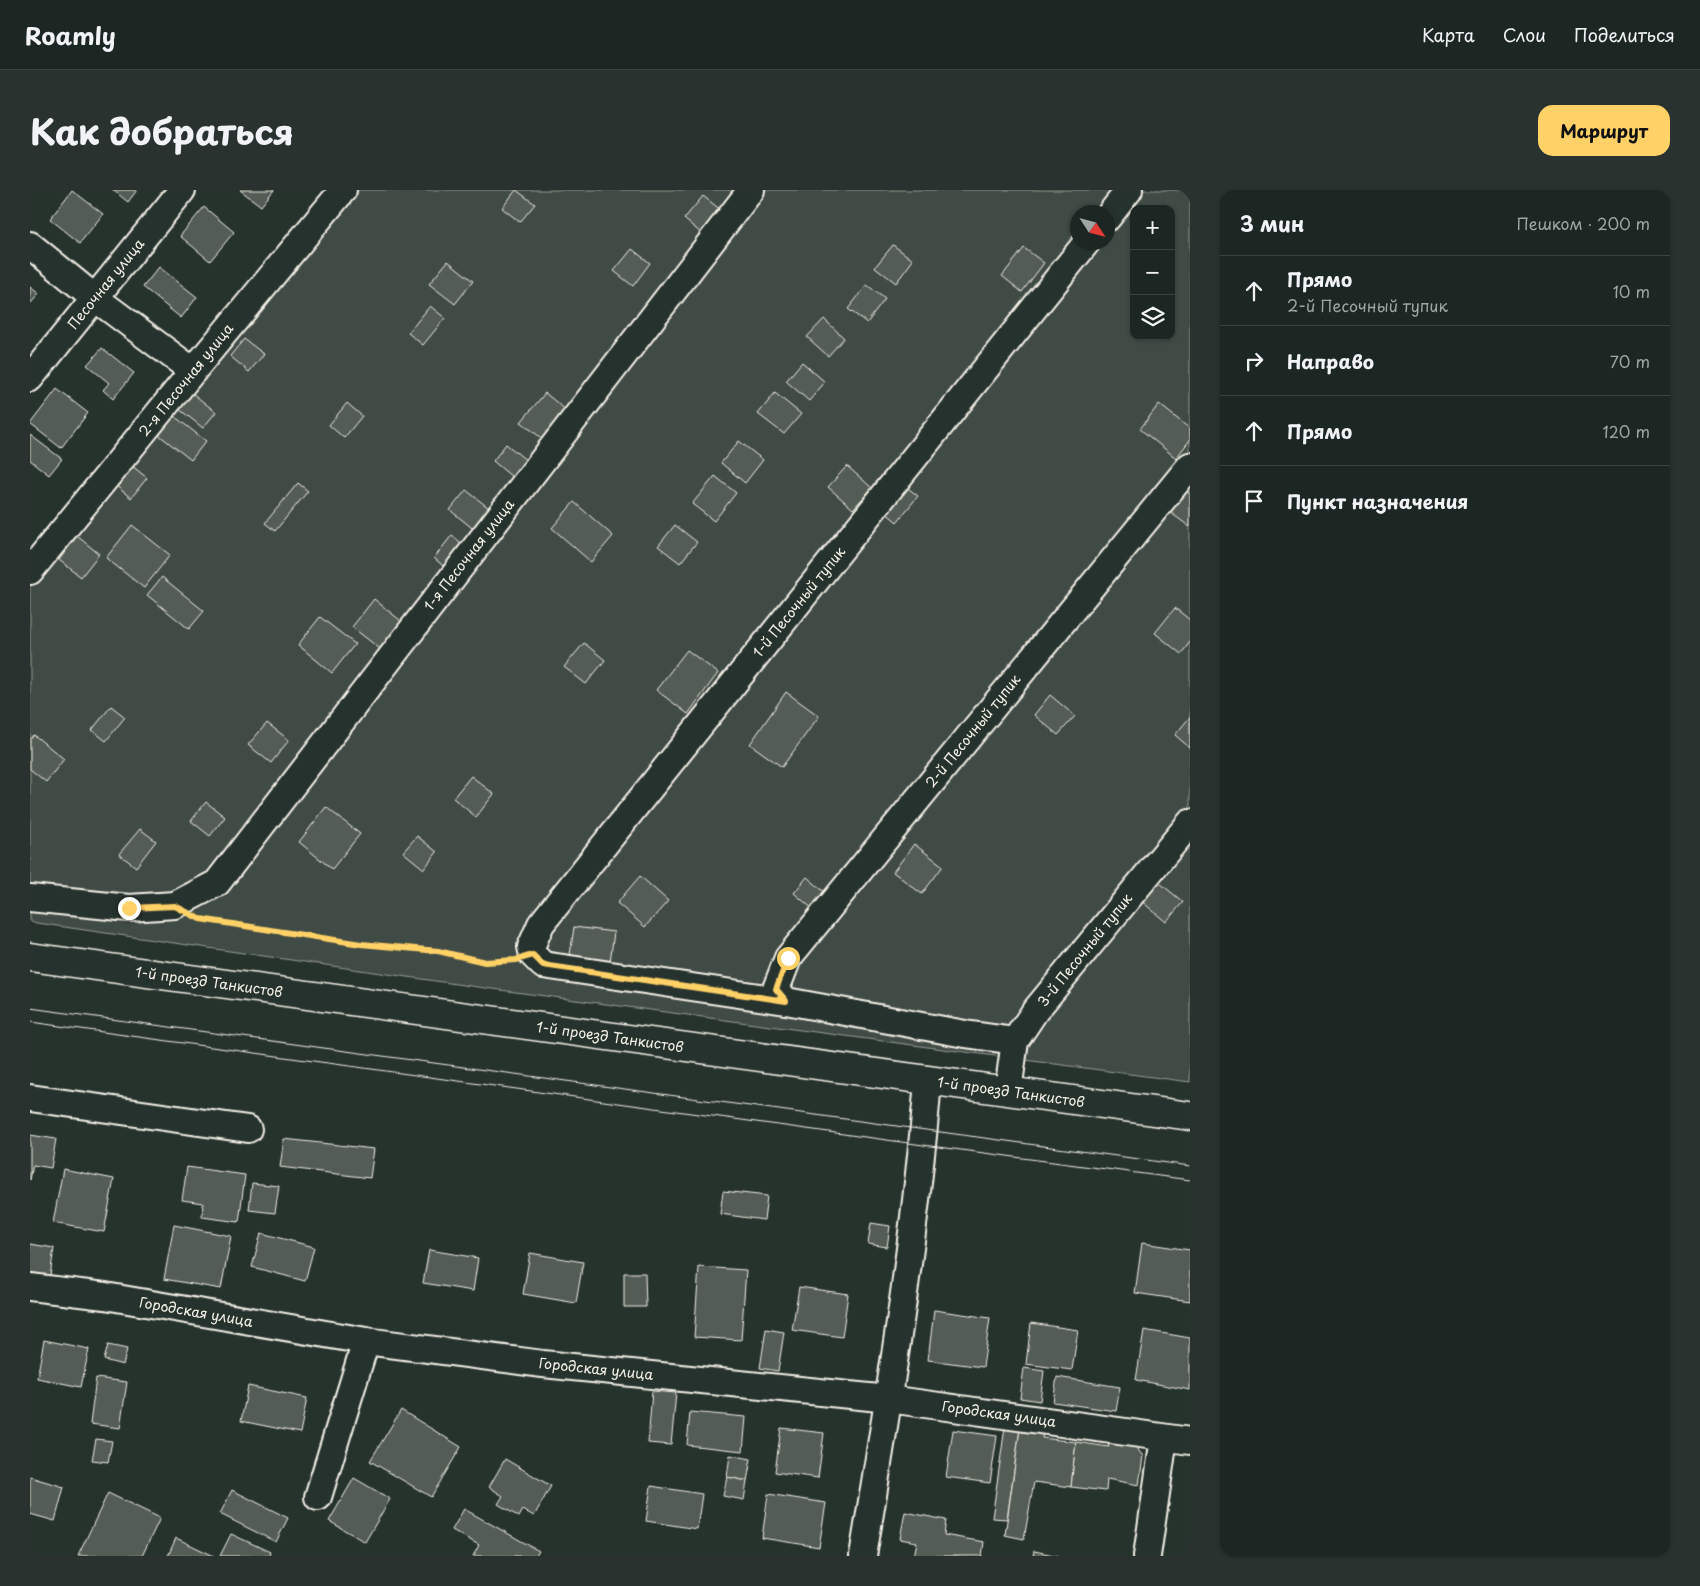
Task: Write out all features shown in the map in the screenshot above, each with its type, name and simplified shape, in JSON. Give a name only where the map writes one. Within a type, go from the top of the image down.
[{"type":"main road","name":"1-й проезд Танкистов","points":[[30,957],[1190,1116]]},
{"type":"street","name":"Песочная улица","points":[[30,378],[182,190]]},
{"type":"street","name":"2-я Песочная улица","points":[[30,572],[343,190]]},
{"type":"street","name":"1-я Песочная улица","points":[[175,906],[216,883],[751,190]]},
{"type":"street","points":[[1115,208],[1129,190]]},
{"type":"street","points":[[30,245],[95,298],[193,371]]},
{"type":"street","name":"1-й Песочный тупик","points":[[538,960],[531,947],[541,924],[1081,250]]},
{"type":"street","name":"2-й Песочный тупик","points":[[786,1001],[776,989],[788,958],[1190,466]]},
{"type":"street","name":"3-й Песочный тупик","points":[[1008,1091],[1015,1041],[1036,1011],[1190,823]]},
{"type":"street","points":[[30,898],[129,908],[175,906]]},
{"type":"street","points":[[538,960],[1015,1041]]},
{"type":"street","points":[[863,1556],[889,1399],[923,1145],[928,1081]]},
{"type":"street","points":[[30,1098],[248,1129]]},
{"type":"street","name":"Городская улица","points":[[30,1287],[104,1296],[366,1341],[543,1364],[889,1399],[1190,1441]]},
{"type":"street","points":[[318,1497],[366,1341]]},
{"type":"street","points":[[1148,1556],[1164,1438]]},
{"type":"path","points":[[175,906],[200,919],[361,944],[438,951],[485,962],[538,960]]},
{"type":"shaded area","points":[[351,190],[1190,190],[1190,1082],[463,985],[30,922],[30,582]]},
{"type":"building","points":[[72,190],[103,214],[80,243],[50,219]]},
{"type":"building","points":[[113,190],[137,190],[128,202]]},
{"type":"building","points":[[240,190],[274,190],[261,206]]},
{"type":"building","points":[[516,190],[535,204],[520,222],[502,208]]},
{"type":"building","points":[[703,196],[726,214],[707,238],[684,219]]},
{"type":"building","points":[[204,207],[234,232],[210,261],[180,236]]},
{"type":"building","points":[[893,245],[913,260],[896,283],[875,267]]},
{"type":"building","points":[[1024,248],[1044,263],[1022,292],[1002,276]]},
{"type":"building","points":[[632,249],[650,263],[633,286],[614,271]]},
{"type":"building","points":[[448,261],[473,281],[455,304],[429,284]]},
{"type":"building","points":[[159,267],[197,297],[181,318],[143,287]]},
{"type":"building","points":[[867,285],[885,299],[867,323],[848,309]]},
{"type":"building","points":[[30,287],[39,294],[30,304]]},
{"type":"building","points":[[430,306],[445,318],[423,345],[408,333]]},
{"type":"building","points":[[824,319],[844,338],[828,356],[807,337]]},
{"type":"building","points":[[244,339],[264,354],[249,372],[230,356]]},
{"type":"building","points":[[102,348],[134,373],[113,399],[103,390],[109,383],[87,365]]},
{"type":"building","points":[[802,362],[825,382],[809,401],[786,381]]},
{"type":"building","points":[[57,389],[88,413],[61,448],[30,424]]},
{"type":"building","points":[[192,393],[216,412],[203,428],[179,409]]},
{"type":"building","points":[[545,393],[572,415],[549,444],[521,422]]},
{"type":"building","points":[[775,393],[801,414],[784,434],[758,414]]},
{"type":"building","points":[[347,403],[362,416],[344,438],[329,425]]},
{"type":"building","points":[[1159,404],[1190,429],[1190,440],[1176,458],[1140,429]]},
{"type":"building","points":[[174,416],[206,441],[191,460],[159,435]]},
{"type":"building","points":[[30,435],[62,459],[49,475],[30,460]]},
{"type":"building","points":[[739,441],[763,460],[745,483],[721,463]]},
{"type":"building","points":[[506,444],[532,465],[518,482],[493,461]]},
{"type":"building","points":[[131,465],[147,478],[131,498],[115,485]]},
{"type":"building","points":[[847,466],[872,488],[853,509],[828,487]]},
{"type":"building","points":[[715,476],[736,493],[714,521],[692,504]]},
{"type":"building","points":[[900,482],[918,496],[897,522],[879,507]]},
{"type":"building","points":[[298,483],[308,491],[275,531],[265,523]]},
{"type":"building","points":[[1181,487],[1190,494],[1190,527],[1164,508]]},
{"type":"building","points":[[466,490],[494,512],[477,532],[450,510]]},
{"type":"building","points":[[574,502],[613,536],[591,562],[552,528]]},
{"type":"building","points":[[132,525],[170,555],[144,588],[106,558]]},
{"type":"building","points":[[675,525],[697,542],[680,563],[658,546]]},
{"type":"building","points":[[452,535],[467,548],[449,571],[434,558]]},
{"type":"building","points":[[77,536],[99,554],[81,577],[59,560]]},
{"type":"building","points":[[162,577],[204,611],[189,629],[147,595]]},
{"type":"building","points":[[374,599],[406,625],[384,652],[352,627]]},
{"type":"building","points":[[1175,608],[1190,620],[1190,642],[1181,654],[1155,633]]},
{"type":"building","points":[[320,617],[355,644],[332,673],[298,645]]},
{"type":"building","points":[[584,643],[605,660],[586,684],[564,667]]},
{"type":"building","points":[[687,650],[718,673],[688,714],[656,690]]},
{"type":"building","points":[[786,692],[819,716],[782,767],[750,744]]},
{"type":"building","points":[[1050,695],[1075,716],[1058,735],[1034,715]]},
{"type":"building","points":[[111,706],[125,717],[106,741],[92,730]]},
{"type":"building","points":[[1190,717],[1190,748],[1175,735]]},
{"type":"building","points":[[267,723],[289,740],[271,763],[248,745]]},
{"type":"building","points":[[34,735],[64,759],[46,782],[30,769],[30,740]]},
{"type":"building","points":[[471,776],[494,794],[476,817],[453,798]]},
{"type":"building","points":[[206,802],[225,817],[210,836],[191,821]]},
{"type":"building","points":[[326,807],[360,834],[332,869],[299,842]]},
{"type":"building","points":[[140,829],[156,841],[136,867],[119,854]]},
{"type":"building","points":[[417,836],[437,852],[424,869],[403,852]]},
{"type":"building","points":[[914,844],[943,866],[922,894],[893,872]]},
{"type":"building","points":[[640,876],[668,901],[645,927],[617,903]]},
{"type":"building","points":[[807,877],[827,894],[814,910],[794,893]]},
{"type":"building","points":[[1155,879],[1183,902],[1166,922],[1139,899]]},
{"type":"building","points":[[574,927],[614,932],[610,962],[581,964],[582,957],[570,955]]},
{"type":"building","points":[[30,1135],[56,1139],[51,1168],[33,1165],[30,1180]]},
{"type":"building","points":[[284,1139],[374,1149],[370,1178],[280,1167]]},
{"type":"building","points":[[187,1167],[245,1175],[239,1222],[202,1217],[203,1203],[182,1200]]},
{"type":"building","points":[[63,1169],[114,1179],[104,1232],[53,1223]]},
{"type":"building","points":[[252,1183],[279,1186],[275,1213],[249,1210]]},
{"type":"building","points":[[723,1191],[767,1196],[764,1220],[720,1214]]},
{"type":"building","points":[[871,1223],[890,1226],[887,1247],[868,1244]]},
{"type":"building","points":[[174,1225],[231,1236],[221,1289],[164,1279]]},
{"type":"building","points":[[261,1233],[314,1247],[305,1281],[252,1267]]},
{"type":"building","points":[[1142,1243],[1190,1250],[1190,1301],[1135,1293]]},
{"type":"building","points":[[30,1244],[54,1248],[50,1276],[30,1272]]},
{"type":"building","points":[[429,1250],[478,1258],[473,1291],[423,1283]]},
{"type":"building","points":[[530,1253],[583,1262],[576,1303],[523,1294]]},
{"type":"building","points":[[699,1267],[746,1270],[741,1340],[694,1337]]},
{"type":"building","points":[[624,1273],[645,1273],[646,1307],[624,1307]]},
{"type":"building","points":[[799,1287],[848,1294],[842,1337],[792,1330]]},
{"type":"building","points":[[934,1310],[990,1318],[983,1367],[928,1360]]},
{"type":"building","points":[[1031,1323],[1078,1330],[1072,1370],[1026,1364]]},
{"type":"building","points":[[766,1329],[784,1332],[778,1371],[760,1368]]},
{"type":"building","points":[[1144,1330],[1190,1338],[1190,1390],[1136,1380]]},
{"type":"building","points":[[44,1340],[89,1349],[81,1387],[37,1378]]},
{"type":"building","points":[[108,1345],[127,1349],[123,1365],[104,1360]]},
{"type":"building","points":[[1024,1368],[1044,1371],[1040,1401],[1020,1398]]},
{"type":"building","points":[[1057,1377],[1120,1387],[1116,1411],[1053,1402]]},
{"type":"building","points":[[96,1378],[127,1382],[120,1428],[90,1424]]},
{"type":"building","points":[[248,1386],[307,1398],[300,1433],[241,1421]]},
{"type":"building","points":[[652,1391],[676,1393],[671,1445],[648,1443]]},
{"type":"building","points":[[401,1410],[461,1447],[431,1497],[370,1461]]},
{"type":"building","points":[[690,1412],[746,1417],[743,1451],[687,1445]]},
{"type":"building","points":[[1005,1427],[1020,1429],[1007,1519],[992,1518]]},
{"type":"building","points":[[781,1428],[824,1433],[818,1478],[775,1472]]},
{"type":"building","points":[[1020,1429],[1043,1432],[1042,1438],[1076,1442],[1071,1487],[1034,1482],[1024,1539],[1005,1535]]},
{"type":"building","points":[[953,1430],[997,1436],[990,1483],[946,1477]]},
{"type":"building","points":[[96,1439],[112,1441],[108,1462],[92,1460]]},
{"type":"building","points":[[1107,1441],[1134,1445],[1143,1456],[1139,1485],[1107,1479],[1106,1491],[1071,1487],[1076,1442],[1109,1447]]},
{"type":"building","points":[[730,1455],[751,1459],[747,1481],[727,1477]]},
{"type":"building","points":[[505,1459],[551,1486],[534,1516],[523,1510],[519,1517],[498,1504],[503,1496],[489,1487]]},
{"type":"building","points":[[30,1477],[64,1487],[55,1521],[30,1514]]},
{"type":"building","points":[[727,1477],[747,1481],[744,1500],[723,1496]]},
{"type":"building","points":[[354,1478],[390,1499],[365,1542],[329,1521]]},
{"type":"building","points":[[651,1486],[702,1494],[697,1529],[646,1521]]},
{"type":"building","points":[[232,1490],[288,1518],[276,1542],[220,1514]]},
{"type":"building","points":[[108,1493],[160,1518],[142,1556],[78,1556]]},
{"type":"building","points":[[768,1494],[826,1503],[819,1547],[762,1538]]},
{"type":"building","points":[[464,1509],[539,1551],[536,1556],[473,1556],[479,1545],[452,1530]]},
{"type":"building","points":[[905,1512],[946,1520],[944,1535],[984,1542],[982,1556],[914,1556],[917,1542],[900,1539]]},
{"type":"building","points":[[231,1534],[270,1552],[269,1556],[220,1556]]},
{"type":"building","points":[[176,1538],[214,1556],[168,1556]]},
{"type":"building","points":[[1034,1551],[1059,1556],[1033,1556]]},
{"type":"tram line","points":[[30,1008],[1190,1166]]},
{"type":"tram line","points":[[30,1022],[1190,1180]]},
{"type":"route","points":[[129,908],[175,906],[200,919],[361,944],[438,951],[485,962],[516,960],[533,955],[543,965],[786,1001],[776,989],[788,958]]}]
